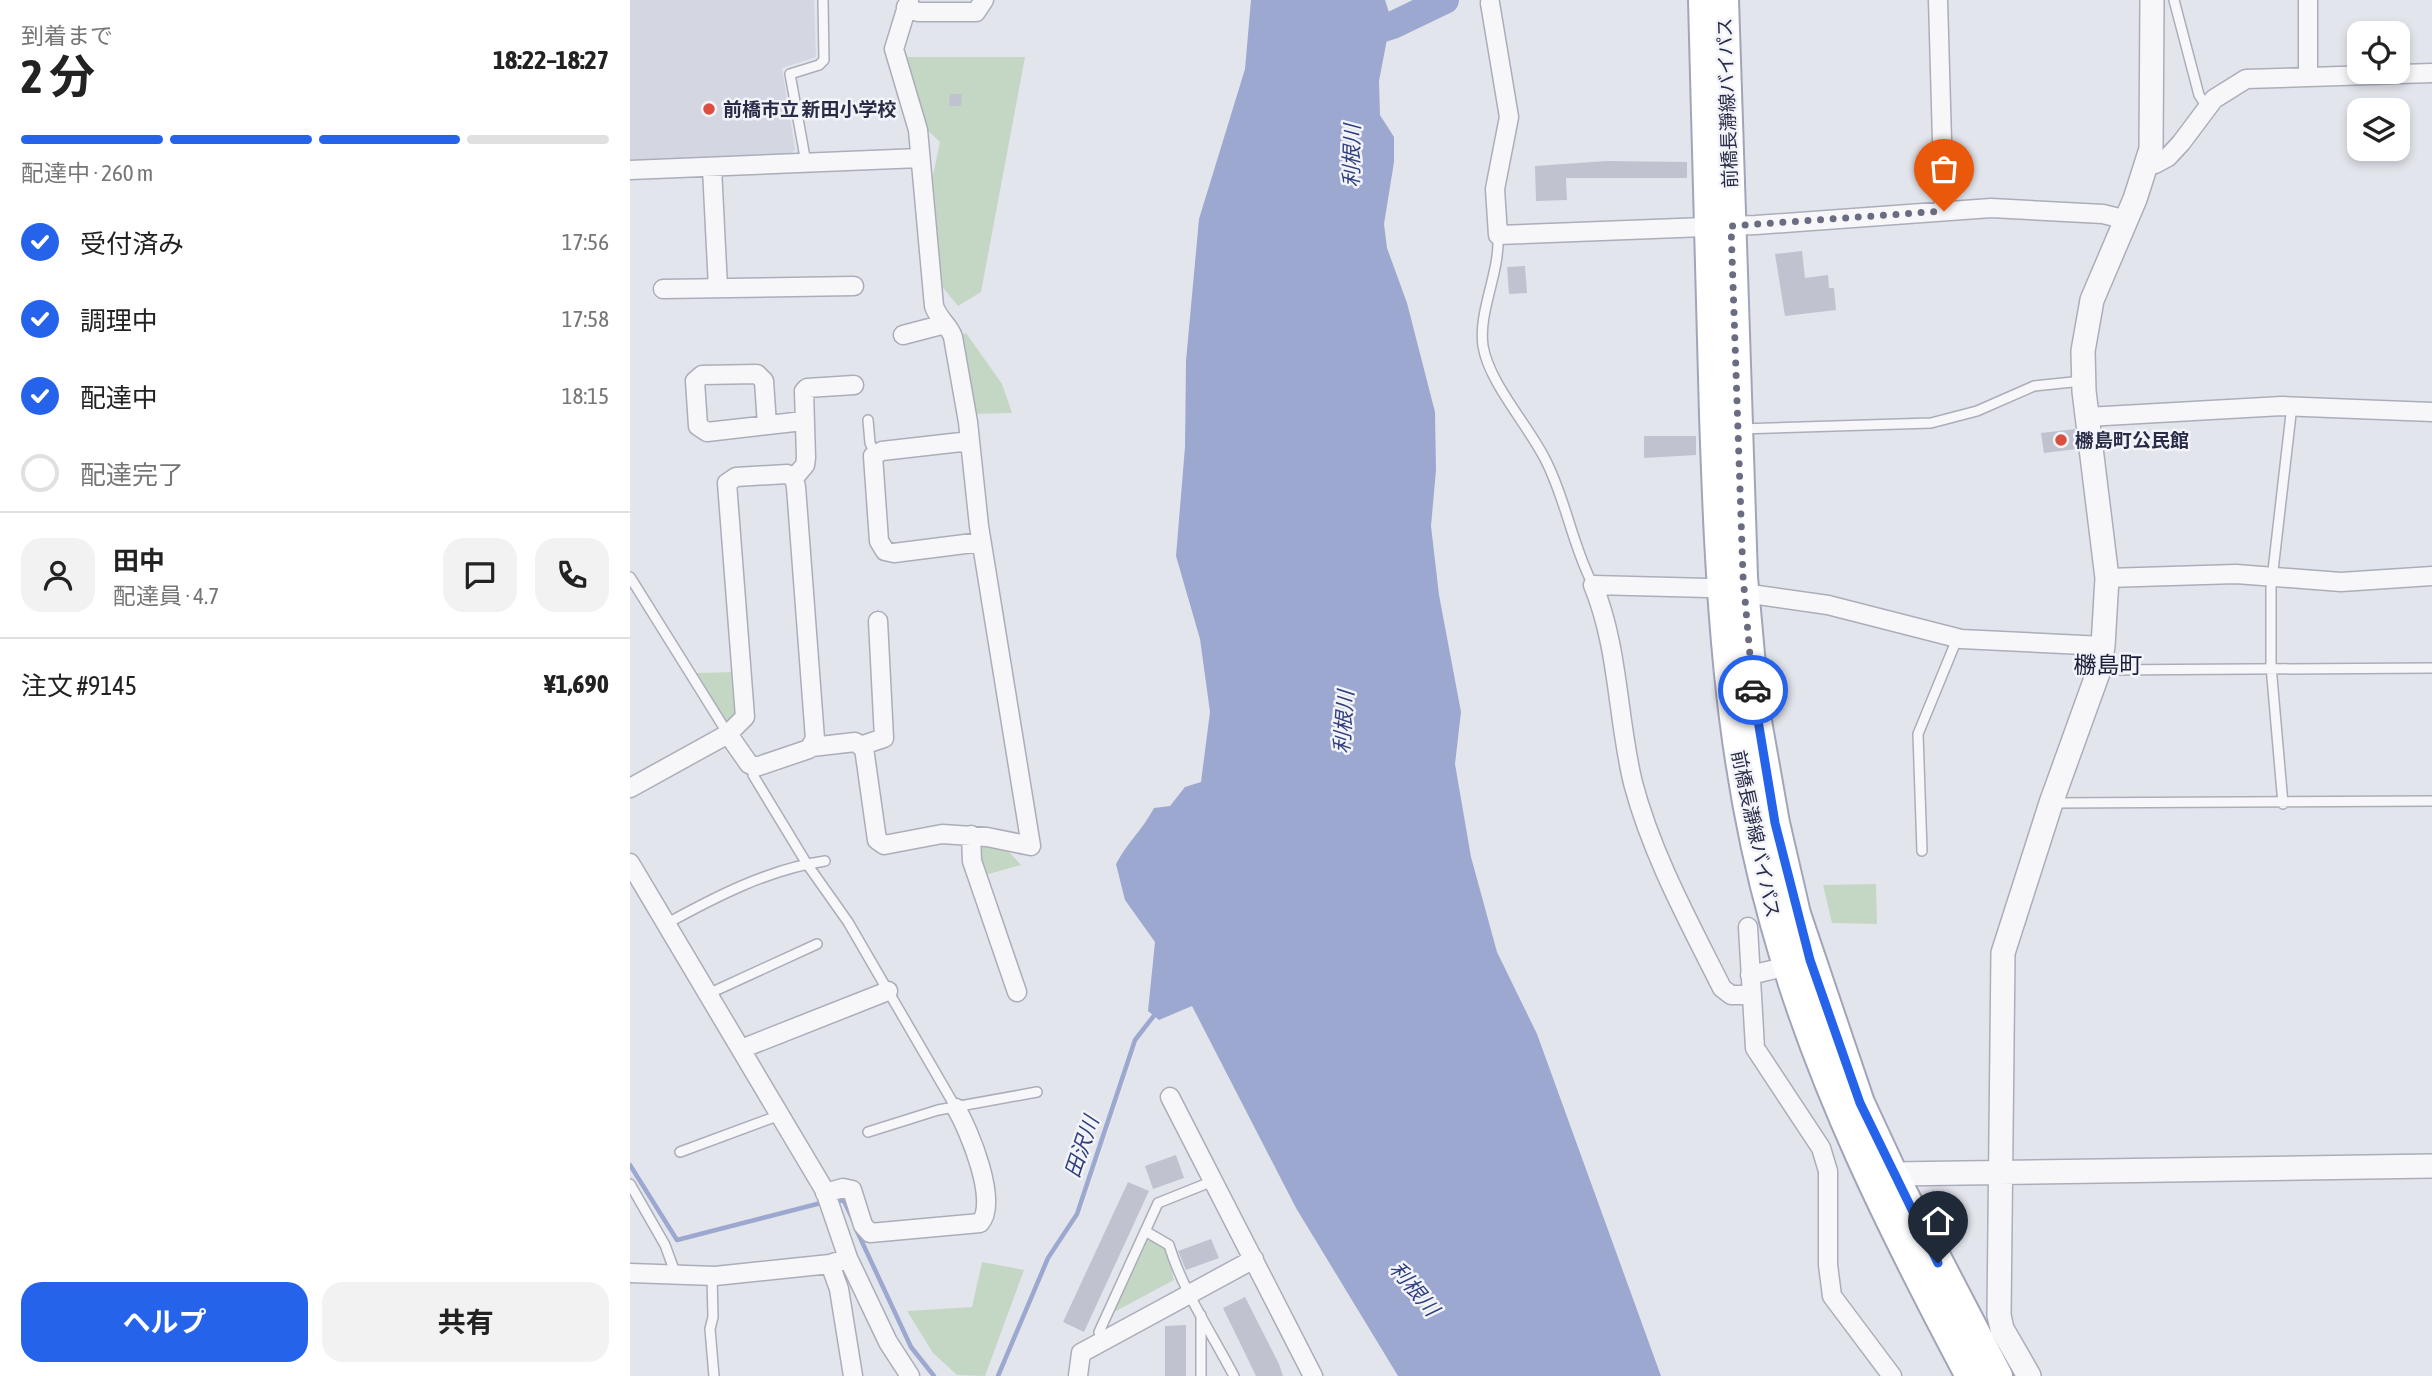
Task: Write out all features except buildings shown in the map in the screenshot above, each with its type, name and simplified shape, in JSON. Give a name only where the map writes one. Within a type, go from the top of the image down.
[{"type":"main road","name":"前橋長瀞線バイパス","points":[[1703,0],[1738,428],[1732,592]]},
{"type":"main road","name":"前橋長瀞線バイパス","points":[[1724,0],[1720,226],[1732,592],[1763,760],[1796,914],[1799,963],[1822,1068],[1863,1168],[1970,1376]]},
{"type":"main road","name":"前橋長瀞線バイパス","points":[[1799,963],[1893,1174],[1998,1376]]},
{"type":"street","points":[[728,734],[754,766],[761,767],[812,747],[855,743],[864,748],[877,840],[884,845],[942,834],[971,835],[1031,846],[981,542],[970,441],[953,337],[937,316],[934,306],[918,130],[894,56],[894,42],[908,3],[918,12],[976,12],[984,0]]},
{"type":"street","points":[[1938,0],[1944,211]]},
{"type":"street","points":[[2029,1376],[2002,1329],[2000,1315],[2003,953],[2051,803],[2099,670],[2103,646],[2107,578],[2083,381],[2083,351],[2089,314],[2105,267],[2127,220],[2148,162],[2153,111],[2152,0]]},
{"type":"street","points":[[2308,0],[2308,75]]},
{"type":"street","points":[[1490,1],[1509,117],[1495,189],[1498,235],[1720,226],[2006,208],[2103,214],[2127,220]]},
{"type":"street","points":[[2148,162],[2155,164],[2168,158],[2207,107],[2226,90],[2246,79],[2432,73]]},
{"type":"street","points":[[630,170],[920,158]]},
{"type":"street","points":[[712,168],[718,288]]},
{"type":"street","points":[[663,289],[853,286]]},
{"type":"street","points":[[903,335],[945,324]]},
{"type":"street","points":[[767,425],[764,381],[757,374],[702,375],[695,381],[698,426],[706,432],[803,422]]},
{"type":"street","points":[[812,747],[814,726],[794,478],[804,465],[803,396],[807,388],[854,385]]},
{"type":"street","points":[[2087,417],[2290,407],[2432,412]]},
{"type":"street","points":[[970,441],[875,454],[872,461],[879,541],[884,551],[894,553],[981,542]]},
{"type":"street","points":[[630,788],[728,734],[745,717],[727,483],[731,479],[746,476],[783,474],[794,478]]},
{"type":"street","points":[[2107,578],[2215,574],[2340,582],[2432,576]]},
{"type":"street","points":[[1750,995],[1731,995],[1722,988],[1659,857],[1633,780],[1612,649],[1593,585],[1732,592],[1836,607],[1957,639],[2103,646]]},
{"type":"street","points":[[860,746],[884,738],[878,621]]},
{"type":"street","points":[[971,835],[972,861],[1017,992]]},
{"type":"street","points":[[630,863],[825,1193],[849,1258],[888,1342],[909,1376]]},
{"type":"street","points":[[1748,927],[1755,1048],[1821,1148],[1828,1171],[1828,1265],[1832,1296],[1892,1376]]},
{"type":"street","points":[[1749,975],[1799,963]]},
{"type":"street","points":[[741,1049],[888,991]]},
{"type":"street","points":[[1170,1097],[1312,1376]]},
{"type":"street","points":[[825,1193],[850,1188],[863,1225],[870,1233],[979,1223],[986,1211],[980,1170],[972,1140],[956,1108]]},
{"type":"street","points":[[1893,1174],[2000,1170],[2432,1166]]},
{"type":"street","points":[[630,1273],[712,1276],[830,1264],[849,1258]]},
{"type":"street","points":[[1078,1376],[1081,1353],[1254,1259]]},
{"type":"street","points":[[830,1264],[839,1289],[853,1376]]},
{"type":"lane","points":[[806,163],[790,74],[819,65],[824,60],[823,0]]},
{"type":"lane","points":[[2174,0],[2199,95],[2207,107]]},
{"type":"lane","points":[[1498,235],[1497,264],[1482,328],[1487,359],[1546,459],[1574,544],[1593,585]]},
{"type":"lane","points":[[1738,428],[1931,423],[1977,411],[2034,386],[2083,381]]},
{"type":"lane","points":[[2283,804],[2272,671],[2272,577],[2290,407]]},
{"type":"lane","points":[[867,421],[870,443],[875,454]]},
{"type":"lane","points":[[630,577],[728,734]]},
{"type":"lane","points":[[1922,851],[1918,734],[1957,639]]},
{"type":"lane","points":[[2099,670],[2432,668]]},
{"type":"lane","points":[[754,766],[753,775],[807,864],[848,922],[956,1108]]},
{"type":"lane","points":[[2051,803],[2283,804],[2432,801]]},
{"type":"lane","points":[[666,924],[754,881],[825,861]]},
{"type":"lane","points":[[708,994],[817,944]]},
{"type":"lane","points":[[868,1132],[925,1113],[1037,1092]]},
{"type":"lane","points":[[680,1152],[780,1115]]},
{"type":"lane","points":[[1102,1341],[1099,1332],[1158,1203],[1213,1181]]},
{"type":"lane","points":[[630,1184],[665,1245],[675,1266],[676,1275]]},
{"type":"lane","points":[[1145,1231],[1169,1245],[1179,1279],[1190,1293],[1234,1376]]},
{"type":"lane","points":[[712,1276],[713,1317],[710,1329],[714,1376]]},
{"type":"lane","points":[[1200,1376],[1201,1313]]},
{"type":"shaded area","name":"前橋市立 新田小学校","points":[[630,0],[814,0],[816,57],[782,68],[795,149],[791,154],[630,160]]},
{"type":"green space","points":[[900,57],[1025,57],[981,292],[958,306],[940,284],[930,189],[940,142],[922,125]]},
{"type":"green space","points":[[966,333],[1002,384],[1012,413],[974,414],[961,335]]},
{"type":"green space","points":[[736,672],[738,707],[735,716],[726,720],[696,673]]},
{"type":"green space","points":[[978,846],[1008,851],[1021,865],[985,875]]},
{"type":"green space","points":[[1876,884],[1877,924],[1832,923],[1823,885]]},
{"type":"green space","points":[[1147,1238],[1166,1248],[1174,1280],[1114,1312]]},
{"type":"green space","points":[[982,1262],[1024,1270],[985,1376],[957,1375],[933,1353],[907,1311],[972,1307]]},
{"type":"water","name":"利根川","points":[[1251,0],[1385,0],[1393,25],[1388,34],[1379,81],[1380,115],[1394,137],[1394,162],[1384,224],[1387,248],[1407,303],[1435,412],[1436,470],[1431,526],[1439,595],[1461,712],[1455,764],[1471,857],[1497,952],[1537,1034],[1661,1376],[1398,1376],[1296,1208],[1192,1006],[1159,1020],[1148,1011],[1155,942],[1125,900],[1116,864],[1154,808],[1170,806],[1185,787],[1201,782],[1210,712],[1200,639],[1176,556],[1185,447],[1186,361],[1199,219],[1245,69]]},
{"type":"waterway","points":[[1358,36],[1393,25],[1445,0]]},
{"type":"waterway","name":"田沢川","points":[[998,1376],[1048,1258],[1077,1214],[1135,1040],[1156,1013]]},
{"type":"waterway","name":"田沢川","points":[[630,1165],[677,1240],[825,1202]]},
{"type":"waterway","name":"田沢川","points":[[833,1200],[844,1201],[853,1220]]},
{"type":"waterway","name":"田沢川","points":[[856,1229],[911,1347],[934,1376]]},
{"type":"way so far","points":[[1753,690],[1743,576],[1731,226],[1944,211]]},
{"type":"place","name":"前橋市立 新田小学校","points":[[709,109]]},
{"type":"place","name":"橳島町公民館","points":[[2061,440]]},
{"type":"district","name":"橳島町","points":[[2108,665]]},
{"type":"route","points":[[1753,690],[1775,823],[1796,914],[1810,960],[1860,1103],[1938,1263]]}]
